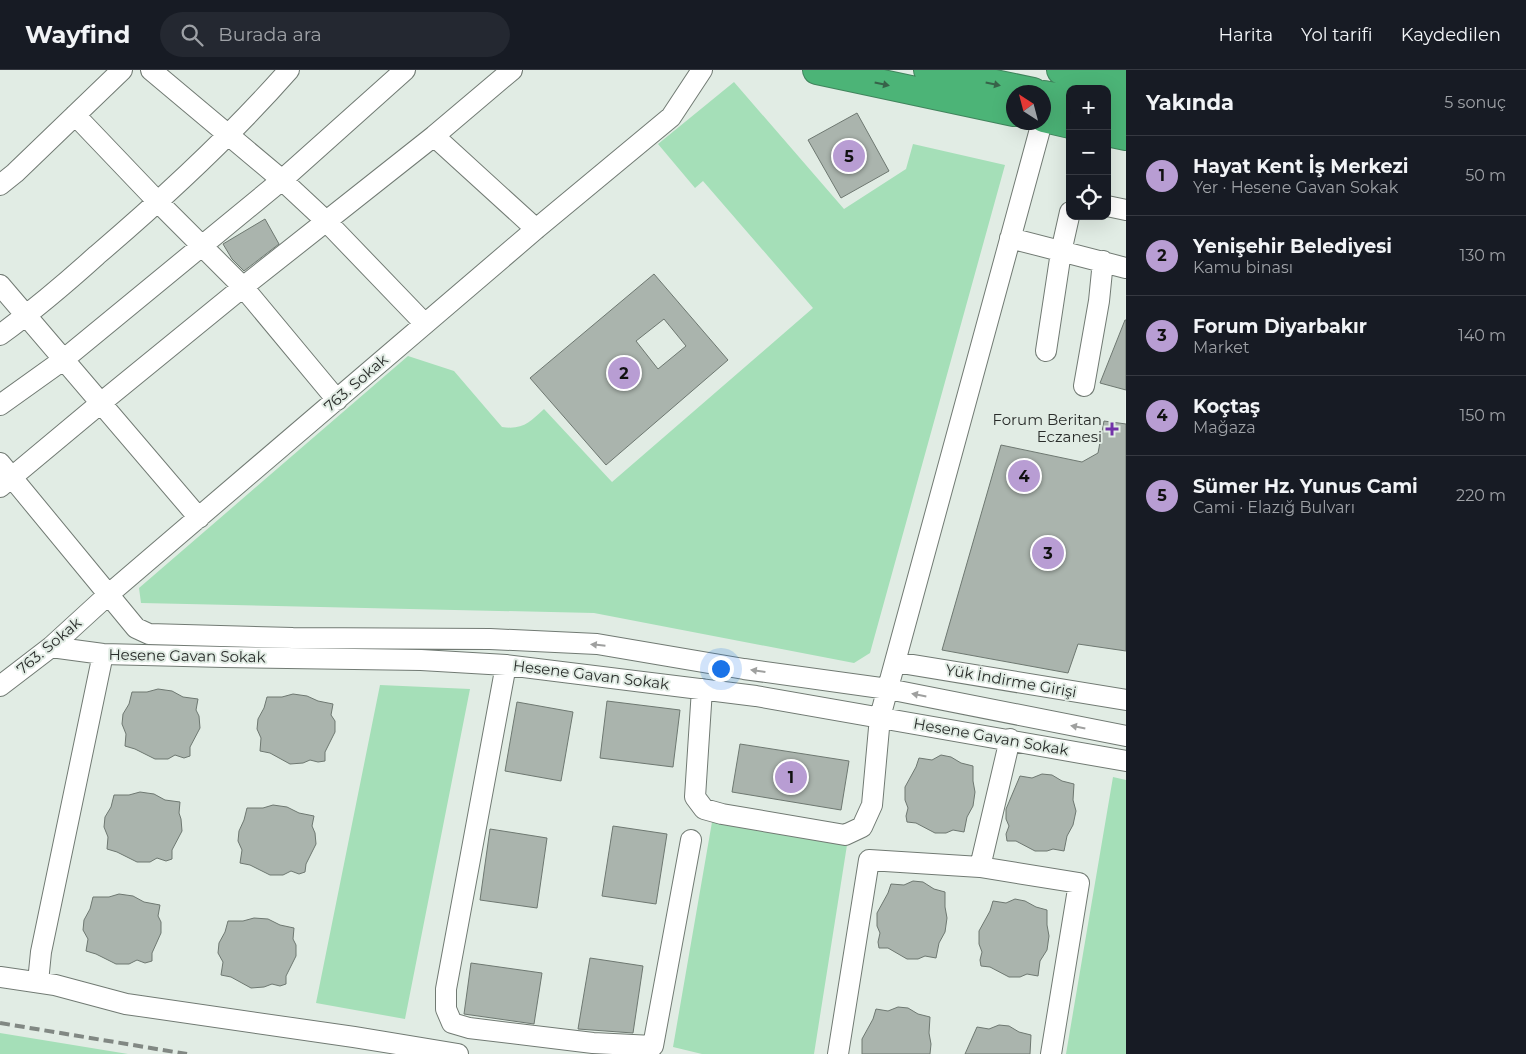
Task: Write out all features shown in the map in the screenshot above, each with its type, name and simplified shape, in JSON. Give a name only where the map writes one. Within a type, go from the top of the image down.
[{"type":"highway","points":[[817,70],[1006,110]]},
{"type":"highway","points":[[928,70],[1006,86]]},
{"type":"highway","points":[[1061,70],[1126,84]]},
{"type":"highway","points":[[1051,96],[1066,99]]},
{"type":"highway","points":[[1111,109],[1126,112]]},
{"type":"highway","points":[[1051,120],[1066,123]]},
{"type":"highway","points":[[1111,133],[1126,136]]},
{"type":"street","points":[[0,186],[122,70]]},
{"type":"street","points":[[151,70],[282,180],[326,221],[426,324]]},
{"type":"street","points":[[0,335],[26,316],[159,203],[290,70]]},
{"type":"street","points":[[0,405],[63,360],[282,180],[405,70]]},
{"type":"street","points":[[512,70],[434,136],[102,402],[4,476],[109,594],[136,628],[150,634],[490,640],[597,644],[734,667],[888,689],[1126,736]]},
{"type":"street","name":"763. Sokak","points":[[1,683],[51,647],[109,594],[536,229],[671,117],[702,70]]},
{"type":"street","points":[[75,115],[243,288],[337,400]]},
{"type":"street","points":[[702,689],[695,797],[704,809],[722,814],[845,835],[862,827],[872,804],[880,717],[1040,130]]},
{"type":"street","points":[[434,136],[536,229]]},
{"type":"street","points":[[1111,207],[1126,210]]},
{"type":"street","points":[[1046,351],[1061,252],[1068,220]]},
{"type":"street","points":[[1010,238],[1126,268]]},
{"type":"street","points":[[1084,386],[1099,301],[1103,261]]},
{"type":"street","points":[[0,284],[199,518]]},
{"type":"street","name":"Hesene Gavan Sokak","points":[[51,647],[103,654],[224,658],[421,660],[506,665],[756,696],[1010,739],[1126,761]]},
{"type":"street","points":[[38,982],[41,952],[103,654]]},
{"type":"street","name":"Yük İndirme Girişi","points":[[895,662],[1126,700]]},
{"type":"street","points":[[506,665],[446,989],[446,1009],[452,1023],[470,1028],[593,1043],[653,1046],[691,840]]},
{"type":"street","points":[[980,867],[1010,739]]},
{"type":"street","points":[[838,1054],[869,860],[980,867],[1079,883],[1051,1054]]},
{"type":"street","points":[[0,977],[55,985],[126,1004],[458,1054]]},
{"type":"green space","points":[[734,82],[844,209],[906,169],[913,144],[1005,165],[870,653],[854,663],[594,613],[141,603],[139,588],[408,356],[454,371],[502,427],[509,428],[526,424],[544,409],[612,482],[813,308],[703,181],[695,188],[658,144]]},
{"type":"green space","points":[[380,685],[470,689],[405,1019],[316,1003]]},
{"type":"green space","points":[[1113,777],[1126,780],[1126,1054],[1066,1054]]},
{"type":"green space","points":[[712,822],[847,845],[814,1054],[702,1054],[673,1047]]},
{"type":"green space","points":[[0,1033],[128,1054],[0,1054]]},
{"type":"building","points":[[857,113],[889,171],[841,198],[808,140]]},
{"type":"building","points":[[265,219],[279,244],[244,271],[232,259],[223,244]]},
{"type":"building","points":[[654,274],[728,360],[606,465],[530,378]],"holes":[[[664,319],[686,346],[658,369],[636,341]]]},
{"type":"building","points":[[1126,320],[1126,390],[1100,383]]},
{"type":"building","points":[[1104,421],[1126,424],[1126,651],[1078,644],[1068,673],[942,650],[1001,445],[1082,462],[1098,453]]},
{"type":"building","points":[[158,689],[172,691],[183,697],[198,699],[196,710],[199,716],[200,728],[190,747],[190,756],[184,758],[175,755],[168,759],[155,759],[125,746],[126,734],[122,724],[123,714],[129,704],[132,692],[147,692]]},
{"type":"building","points":[[293,694],[333,704],[331,715],[335,721],[335,732],[325,752],[325,761],[310,760],[303,763],[290,764],[270,753],[260,751],[261,738],[257,729],[258,719],[267,697],[282,697]]},
{"type":"building","points":[[607,701],[680,710],[673,767],[600,758]]},
{"type":"building","points":[[517,702],[573,712],[561,781],[505,771]]},
{"type":"building","points":[[740,744],[849,761],[841,810],[732,792]]},
{"type":"building","points":[[941,755],[973,766],[975,792],[973,806],[967,817],[964,832],[953,830],[946,833],[935,833],[916,823],[907,822],[908,808],[905,800],[905,787],[919,758],[932,760]]},
{"type":"building","points":[[1042,774],[1052,775],[1062,781],[1074,784],[1073,800],[1076,811],[1064,851],[1053,849],[1035,851],[1016,841],[1007,841],[1006,834],[1009,826],[1006,819],[1006,809],[1020,776],[1032,778]]},
{"type":"building","points":[[140,792],[154,794],[165,800],[180,802],[179,813],[182,831],[172,850],[172,859],[166,861],[157,858],[150,862],[137,862],[107,849],[108,837],[104,827],[105,817],[111,807],[114,795],[129,795]]},
{"type":"building","points":[[273,805],[287,807],[299,813],[314,816],[312,826],[316,844],[306,864],[305,872],[299,874],[291,871],[283,875],[270,875],[250,865],[240,863],[242,850],[238,841],[239,831],[247,808],[263,808]]},
{"type":"building","points":[[613,826],[667,834],[656,904],[602,896]]},
{"type":"building","points":[[490,829],[547,838],[537,908],[480,900]]},
{"type":"building","points":[[913,881],[923,882],[934,889],[945,892],[947,918],[945,932],[939,943],[936,958],[925,956],[918,959],[907,959],[888,948],[879,948],[880,933],[877,926],[877,913],[891,884],[904,885]]},
{"type":"building","points":[[119,894],[133,896],[144,902],[160,905],[158,916],[161,922],[161,933],[152,953],[152,961],[145,963],[137,960],[129,964],[116,964],[86,951],[88,939],[83,930],[84,920],[90,909],[93,897],[109,897]]},
{"type":"building","points":[[1015,899],[1047,910],[1049,936],[1047,950],[1040,961],[1038,976],[1027,974],[1020,977],[1009,977],[990,967],[981,966],[982,952],[979,944],[979,931],[990,911],[993,901],[1006,903]]},
{"type":"building","points":[[254,918],[268,919],[280,925],[294,928],[293,939],[296,945],[296,956],[286,976],[286,984],[280,986],[272,984],[251,988],[231,977],[221,975],[223,962],[218,953],[219,943],[228,921],[243,921]]},
{"type":"building","points":[[590,958],[643,966],[633,1033],[578,1029]]},
{"type":"building","points":[[471,963],[542,973],[534,1024],[464,1014]]},
{"type":"building","points":[[898,1007],[908,1008],[918,1014],[930,1017],[930,1054],[862,1054],[862,1039],[873,1019],[876,1009],[888,1011]]},
{"type":"building","points":[[999,1025],[1009,1026],[1019,1032],[1031,1035],[1030,1054],[965,1054],[977,1027],[989,1029]]},
{"type":"railway","points":[[0,1023],[187,1054]]},
{"type":"place","name":"Sümer Hz. Yunus Cami","points":[[849,156]]},
{"type":"place","name":"Yenişehir Belediyesi","points":[[624,373]]},
{"type":"place","name":"Forum Beritan Eczanesi","points":[[1112,429]]},
{"type":"place","name":"Koçtaş","points":[[1024,476]]},
{"type":"place","name":"Forum Diyarbakır","points":[[1048,553]]},
{"type":"place","name":"Hayat Kent İş Merkezi","points":[[791,777]]}]
